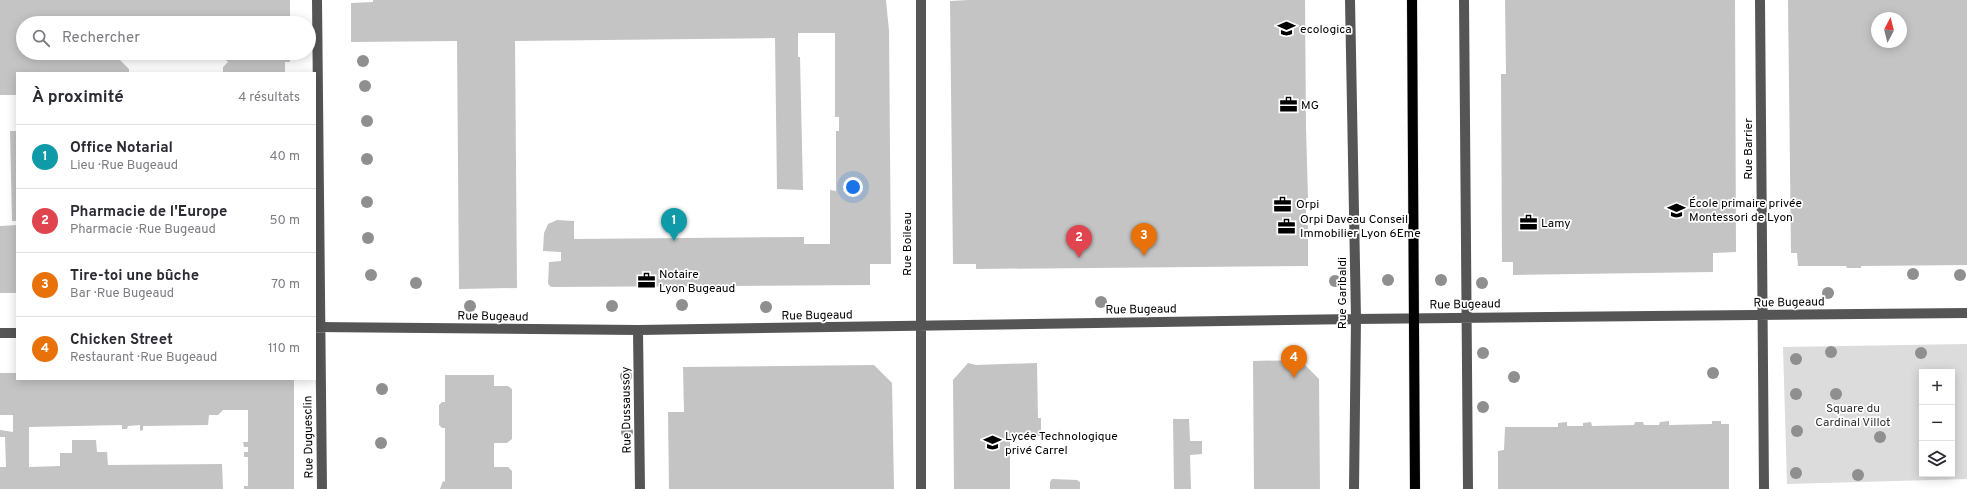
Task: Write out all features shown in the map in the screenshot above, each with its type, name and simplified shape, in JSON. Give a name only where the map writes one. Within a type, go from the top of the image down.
[{"type":"main road","points":[[1412,0],[1415,489]]},
{"type":"street","name":"Rue Duguesclin","points":[[317,0],[318,327],[322,489]]},
{"type":"street","name":"Rue Boileau","points":[[921,0],[921,489]]},
{"type":"street","name":"Rue Garibaldi","points":[[1350,0],[1356,318],[1354,489]]},
{"type":"street","points":[[1464,0],[1468,489]]},
{"type":"street","name":"Rue Barrier","points":[[1760,0],[1764,489]]},
{"type":"street","name":"Rue Bugeaud","points":[[318,327],[638,330],[920,327],[1356,318],[1967,313]]},
{"type":"street","name":"Rue Dussaussoy","points":[[638,330],[640,489]]},
{"type":"street","points":[[0,333],[16,333]]},
{"type":"green space","name":"Square du Cardinal Villot","points":[[1967,344],[1967,479],[1787,484],[1783,347]]},
{"type":"building","points":[[0,0],[290,0],[290,16],[16,16],[16,60],[120,60],[129,69],[129,72],[16,72],[16,95],[0,95]]},
{"type":"building","points":[[373,0],[886,0],[889,31],[891,264],[870,264],[870,285],[551,287],[548,284],[549,262],[561,261],[561,252],[543,251],[544,233],[548,224],[557,220],[574,221],[574,239],[804,237],[804,244],[830,244],[830,190],[836,191],[836,131],[839,131],[839,117],[835,117],[835,33],[798,33],[798,57],[800,57],[803,190],[777,189],[775,38],[515,41],[517,288],[459,289],[457,41],[351,42],[351,3],[373,2]]},
{"type":"building","points":[[1305,0],[1308,198],[1306,198],[1306,225],[1308,225],[1308,266],[976,269],[976,264],[953,264],[950,1]]},
{"type":"building","points":[[1505,0],[1735,0],[1736,252],[1713,253],[1713,272],[1513,275],[1513,262],[1502,262],[1501,74],[1506,74]]},
{"type":"building","points":[[1788,0],[1967,0],[1967,265],[1861,266],[1861,268],[1847,268],[1846,266],[1798,266],[1797,253],[1791,253]]},
{"type":"building","points":[[226,60],[290,60],[290,62],[285,62],[285,72],[223,72],[223,67],[228,62]]},
{"type":"building","points":[[10,131],[16,131],[16,221],[12,221]]},
{"type":"building","points":[[16,225],[16,293],[0,293],[0,226]]},
{"type":"building","points":[[1300,360],[1319,379],[1320,489],[1254,489],[1253,361]]},
{"type":"building","points":[[968,363],[976,365],[1037,363],[1038,418],[1041,418],[1041,436],[1010,436],[1010,489],[954,489],[953,380]]},
{"type":"building","points":[[874,365],[892,383],[894,489],[669,489],[668,412],[684,412],[683,367]]},
{"type":"building","points":[[0,373],[16,373],[16,380],[294,380],[294,489],[244,489],[244,486],[248,486],[248,457],[244,457],[244,452],[248,452],[248,447],[244,447],[243,442],[248,442],[248,410],[223,410],[218,415],[209,415],[208,425],[143,426],[143,430],[140,431],[140,425],[128,426],[127,429],[122,429],[122,425],[29,427],[29,467],[60,466],[60,453],[72,453],[72,440],[96,440],[97,452],[107,452],[108,465],[222,464],[223,489],[0,489],[0,467],[6,467],[5,437],[0,437],[0,430],[13,432],[13,415],[0,415]]},
{"type":"building","points":[[445,375],[494,375],[494,386],[508,386],[512,389],[512,439],[507,443],[494,443],[494,467],[508,467],[512,471],[512,489],[440,489],[443,481],[445,482],[445,428],[442,428],[439,425],[439,405],[442,402],[445,402]]},
{"type":"building","points":[[1173,419],[1189,419],[1190,441],[1202,441],[1202,454],[1190,455],[1191,489],[1174,489]]},
{"type":"building","points":[[1669,421],[1669,425],[1712,424],[1712,421],[1721,421],[1721,424],[1729,424],[1729,489],[1498,489],[1498,451],[1504,450],[1505,427],[1558,427],[1558,423],[1567,422],[1567,426],[1583,426],[1583,423],[1591,422],[1592,426],[1634,425],[1635,422],[1643,422],[1644,425],[1659,425],[1660,422]]},
{"type":"building","points":[[1052,479],[1077,480],[1080,482],[1080,489],[1050,489],[1050,482]]},
{"type":"place","name":"ecologica","points":[[1287,29]]},
{"type":"place","name":"MG","points":[[1288,105]]},
{"type":"place","name":"Orpi","points":[[1283,204]]},
{"type":"place","name":"École primaire privée Montessori de Lyon","points":[[1676,210]]},
{"type":"place","name":"Lamy","points":[[1528,223]]},
{"type":"place","name":"Orpi Daveau Conseil Immobilier Lyon 6Eme","points":[[1287,226]]},
{"type":"place","name":"Office Notarial","points":[[674,241]]},
{"type":"place","name":"Tire-toi une bûche","points":[[1144,256]]},
{"type":"place","name":"Pharmacie de l'Europe","points":[[1079,258]]},
{"type":"place","name":"Notaire Lyon Bugeaud","points":[[646,281]]},
{"type":"place","name":"Chicken Street","points":[[1294,378]]},
{"type":"place","name":"Lycée Technologique privé Carrel","points":[[992,443]]}]
